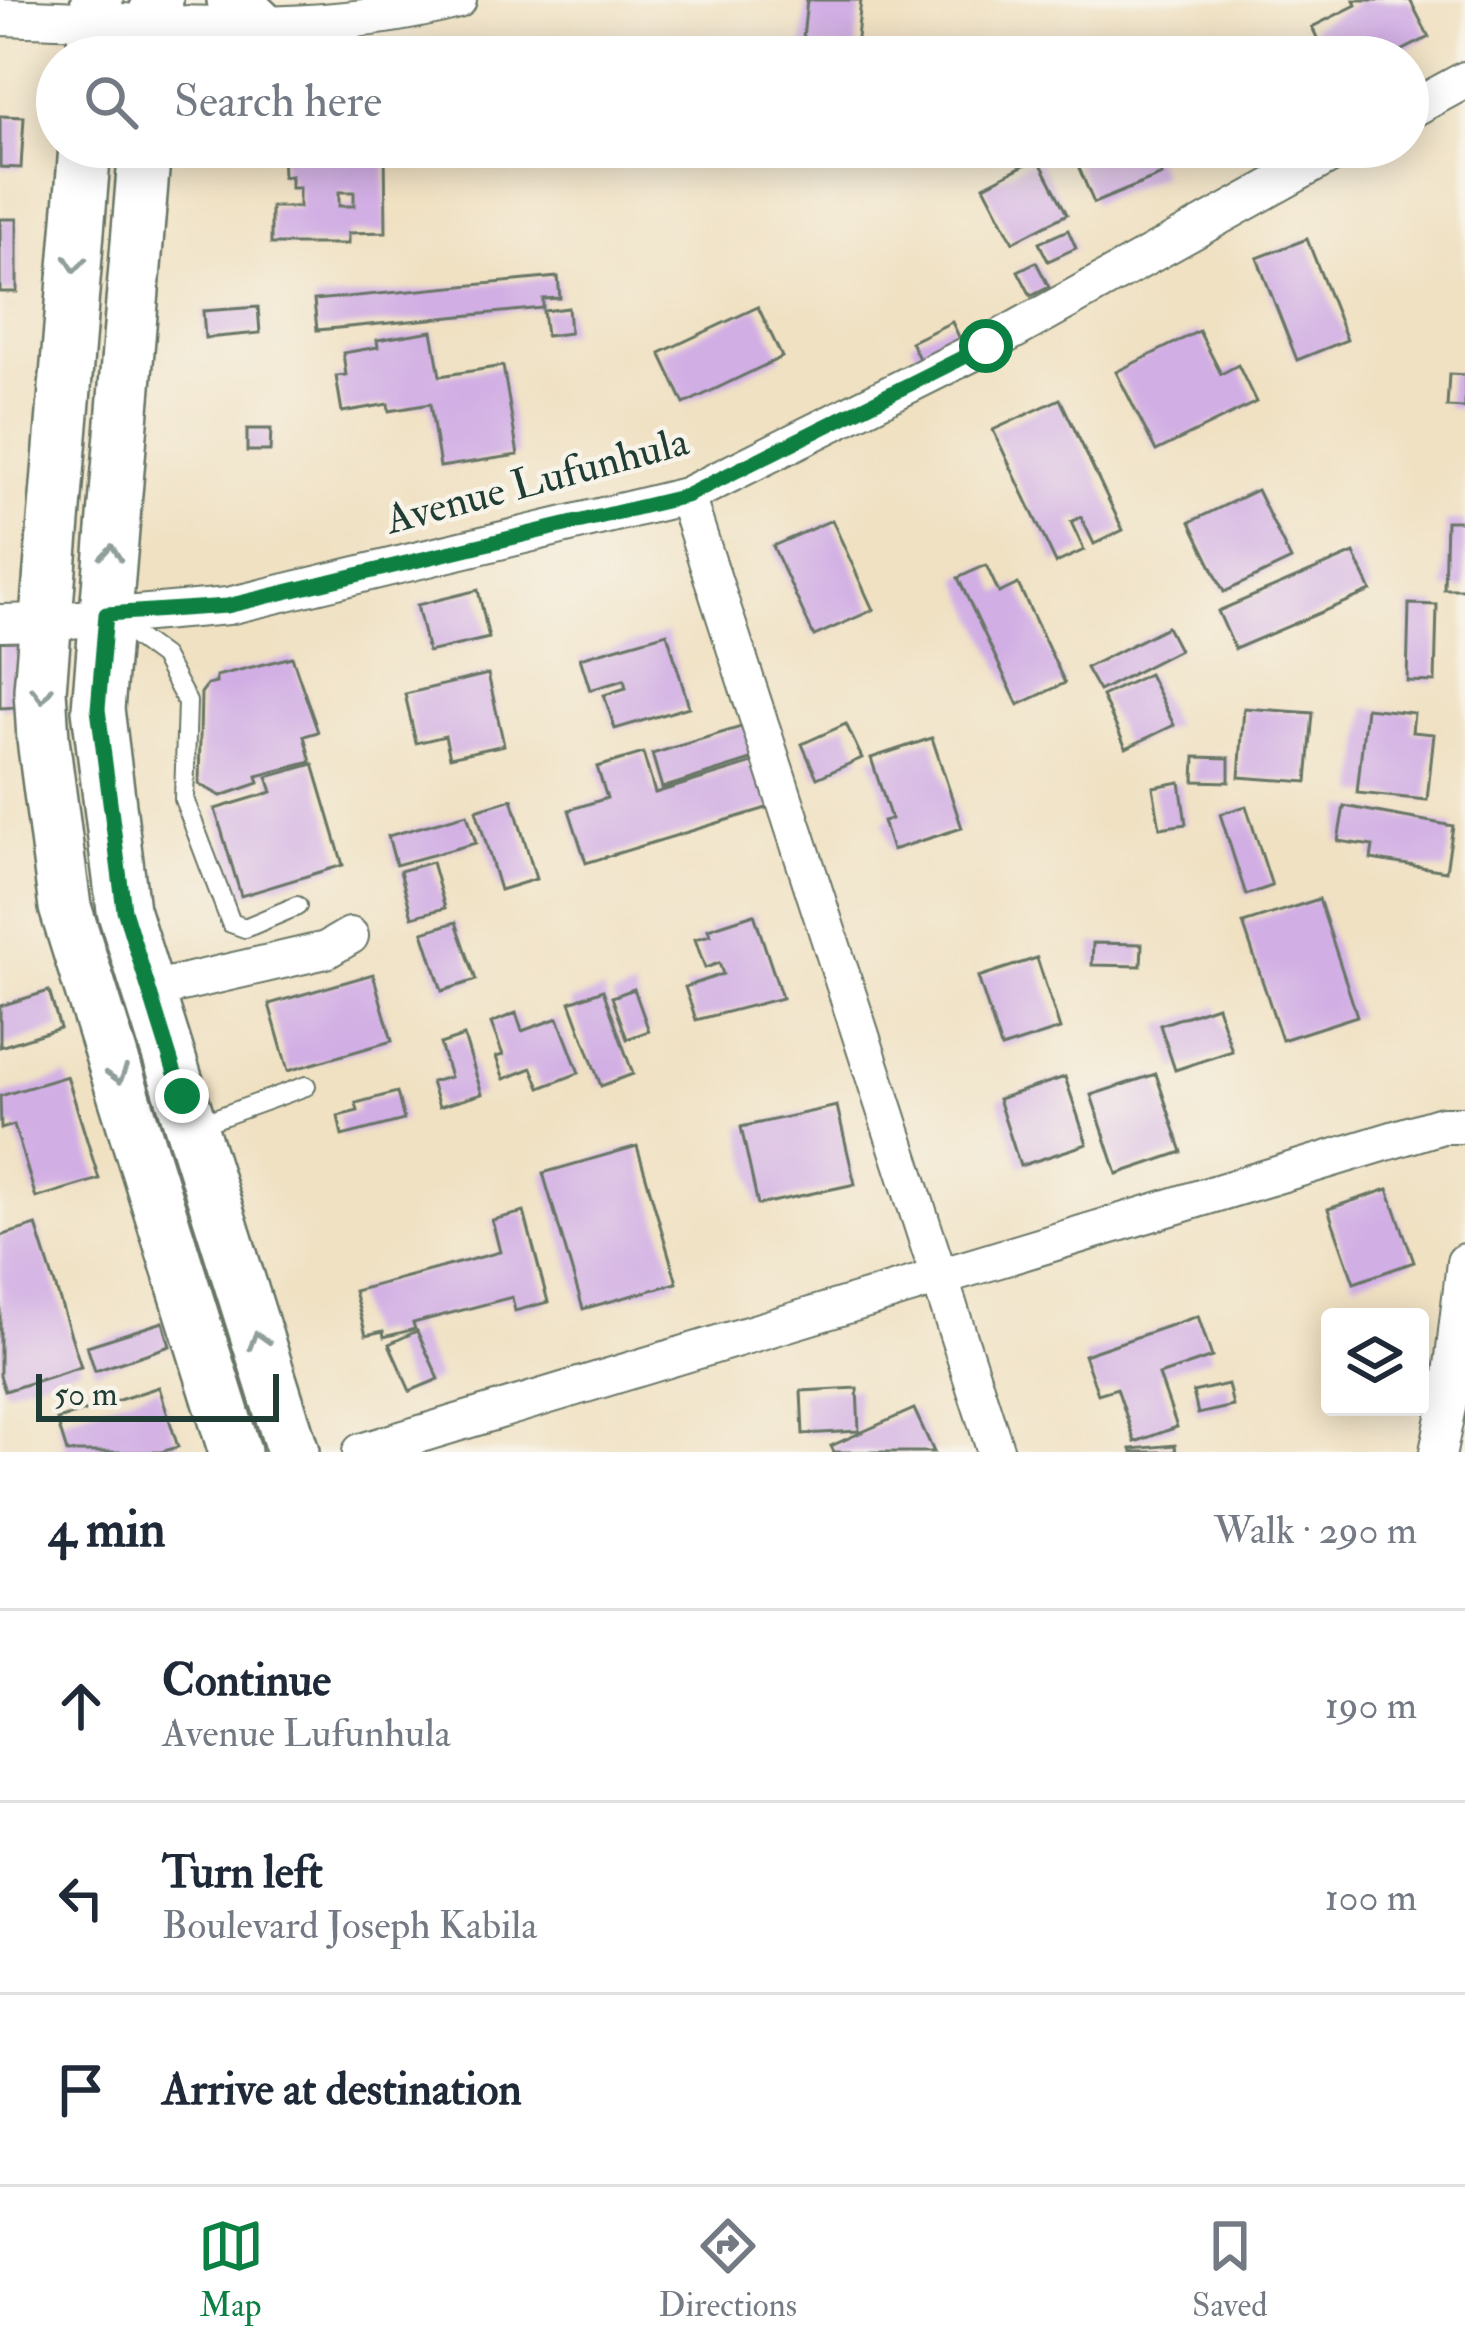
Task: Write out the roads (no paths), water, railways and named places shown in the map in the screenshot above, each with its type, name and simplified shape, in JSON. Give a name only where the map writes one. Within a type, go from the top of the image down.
[{"type":"street","points":[[0,17],[155,26],[246,13],[382,16],[458,0]]},
{"type":"street","points":[[1429,100],[1465,80]]},
{"type":"street","points":[[82,168],[23,623],[40,690],[65,907],[235,1452]]},
{"type":"street","points":[[143,168],[98,709],[101,751],[124,910],[293,1452]]},
{"type":"street","name":"Avenue Lufunhula","points":[[23,623],[227,606],[686,496],[986,346],[1306,168]]},
{"type":"street","points":[[686,496],[996,1452]]},
{"type":"street","points":[[151,990],[326,950],[350,936]]},
{"type":"street","points":[[361,1452],[1398,1138],[1465,1125]]},
{"type":"street","points":[[1438,1452],[1465,1262]]},
{"type":"lane","points":[[106,614],[164,657],[187,702],[184,799],[231,923],[245,928],[296,906]]},
{"type":"lane","points":[[191,1128],[306,1086]]}]
